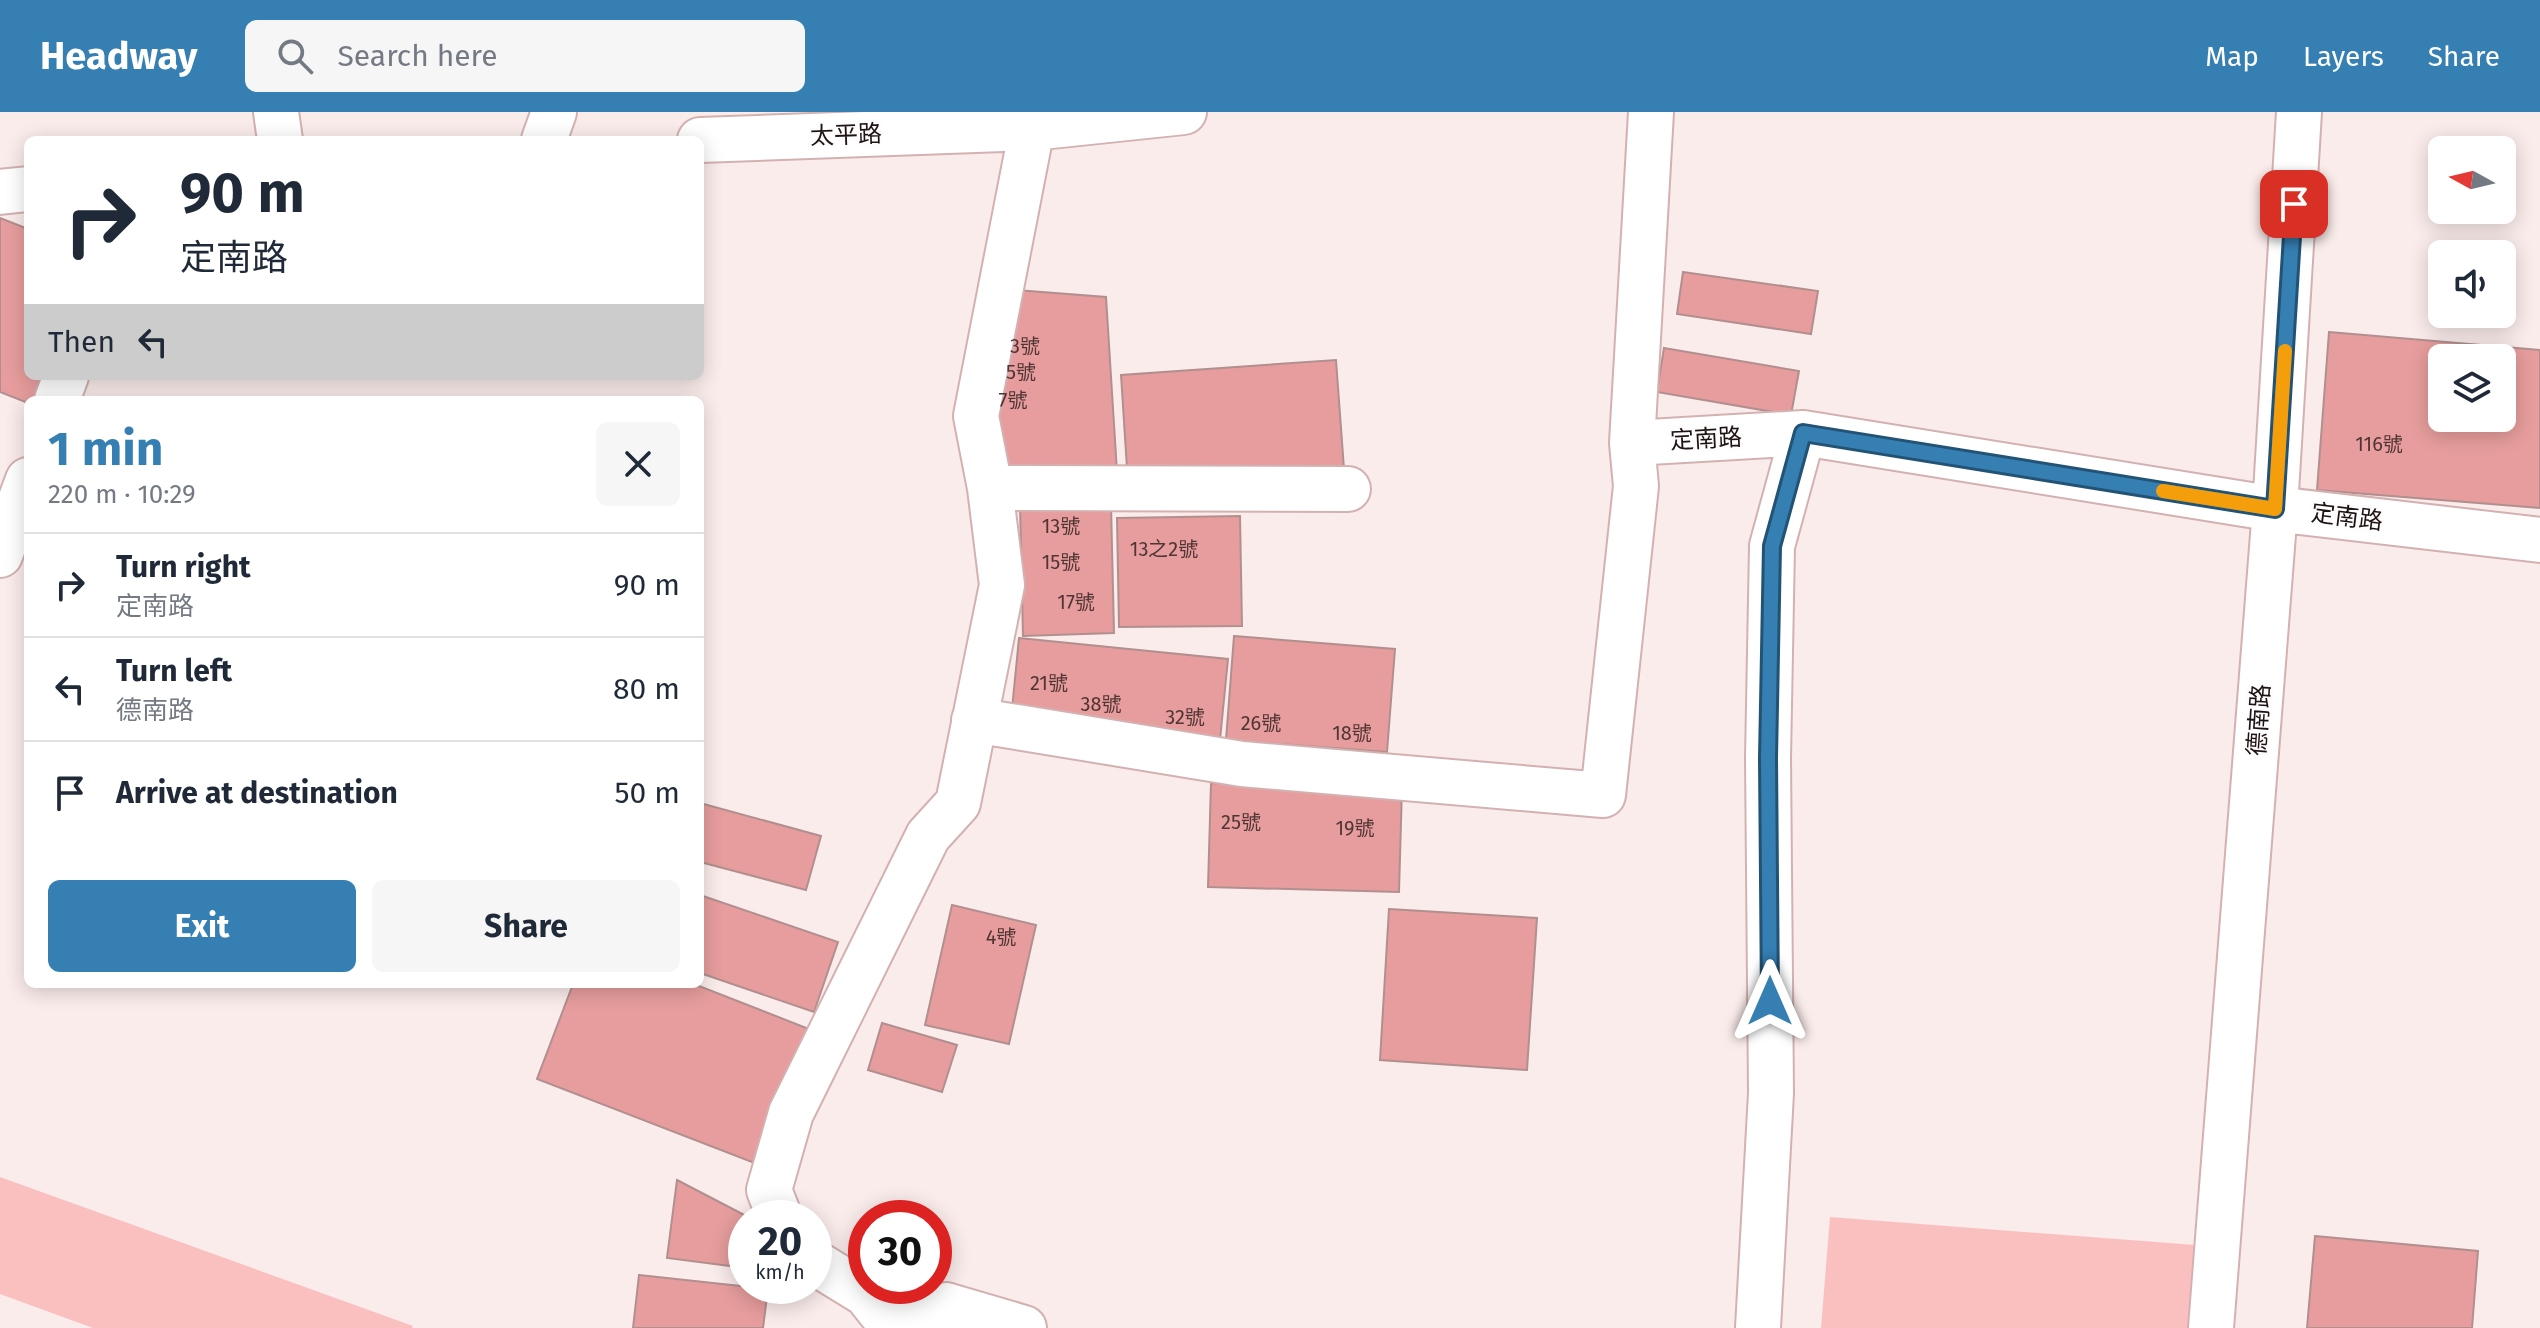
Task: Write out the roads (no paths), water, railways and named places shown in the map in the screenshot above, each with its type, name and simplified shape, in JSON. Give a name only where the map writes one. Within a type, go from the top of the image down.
[{"type":"street","points":[[276,112],[279,136]]},
{"type":"street","points":[[545,136],[554,112]]},
{"type":"street","name":"太平路","points":[[704,140],[1032,128],[1184,112]]},
{"type":"street","points":[[974,720],[1242,764],[1603,795],[1636,486],[1632,443],[1651,112]]},
{"type":"street","name":"德南路","points":[[2211,1328],[2275,509],[2299,112]]},
{"type":"street","points":[[773,1200],[769,1190],[791,1113],[928,836],[958,803],[1002,585],[990,488],[976,416],[1032,128]]},
{"type":"street","points":[[0,192],[24,189]]},
{"type":"street","points":[[1758,1328],[1771,1093],[1768,758],[1772,546],[1803,433]]},
{"type":"street","name":"定南路","points":[[1632,443],[1803,433],[2275,509],[2540,540]]},
{"type":"street","points":[[990,488],[1348,489]]},
{"type":"street","points":[[0,555],[24,491]]},
{"type":"street","points":[[832,1273],[866,1294],[893,1328]]},
{"type":"street","points":[[903,1328],[946,1305],[1024,1328]]}]
